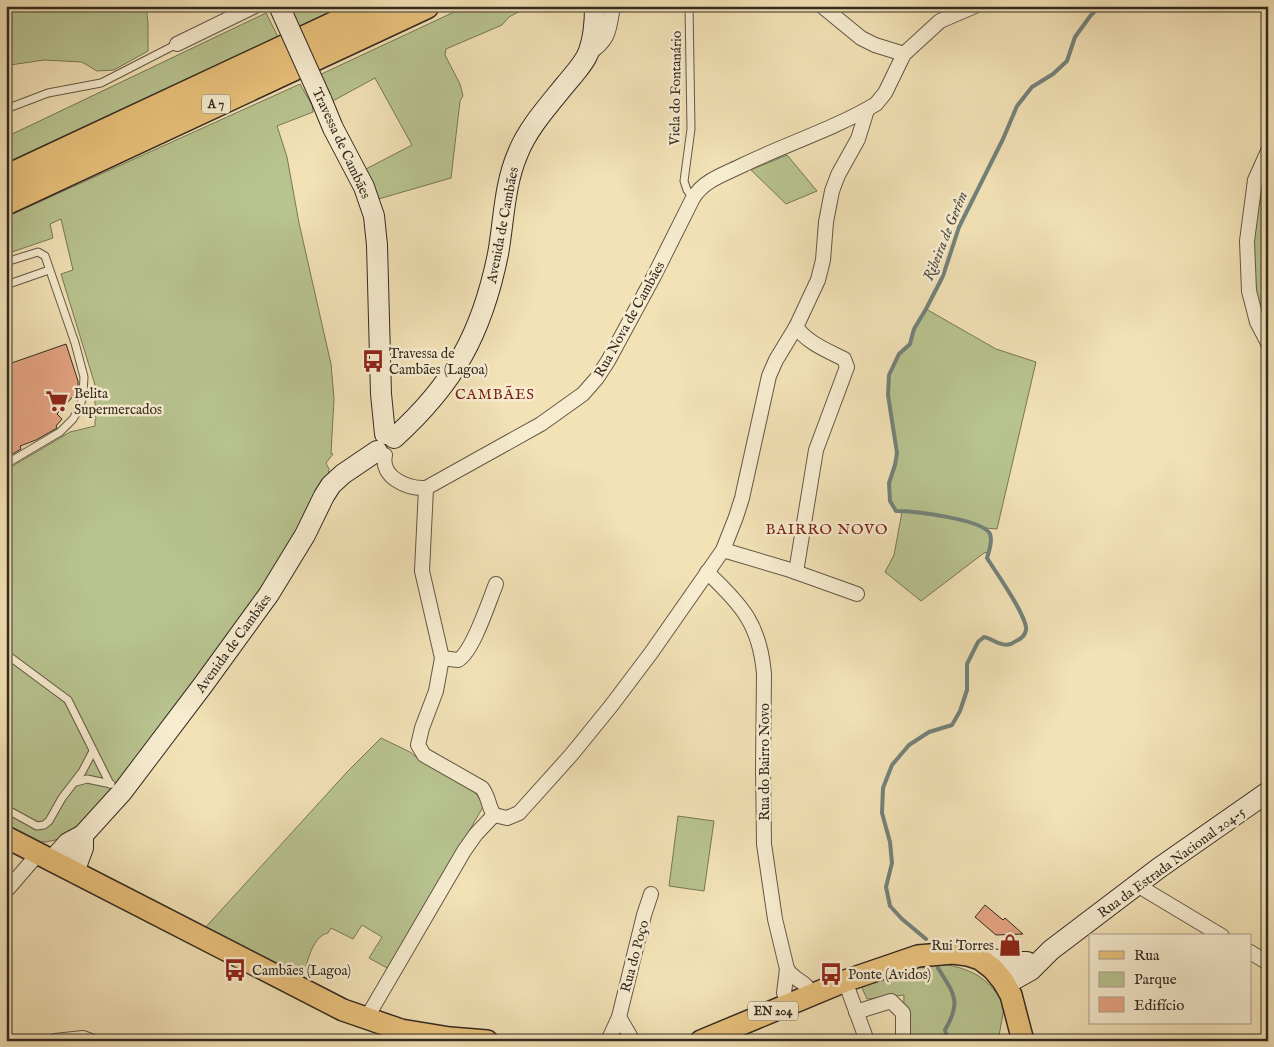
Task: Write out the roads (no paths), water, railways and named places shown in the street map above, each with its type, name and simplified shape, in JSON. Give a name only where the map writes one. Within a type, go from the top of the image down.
[{"type":"highway","name":"A 7","points":[[6,178],[374,6]]},
{"type":"highway","name":"A 7","points":[[6,202],[426,6]]},
{"type":"main road","points":[[6,837],[325,1002],[366,1019],[396,1035],[487,1041]]},
{"type":"main road","name":"EN 204","points":[[701,1041],[844,981],[918,956],[953,953],[980,959],[993,969],[1003,981],[1011,996],[1023,1041]]},
{"type":"street","points":[[177,44],[254,6]]},
{"type":"street","name":"Avenida de Cambães","points":[[45,857],[83,835],[116,788],[269,594],[305,535],[324,496],[332,485],[343,474],[385,444],[414,420],[437,395],[463,358],[482,311],[490,284],[498,253],[512,171],[517,155],[531,128],[589,53],[594,33],[595,6]]},
{"type":"street","points":[[589,53],[600,46],[605,40],[608,34],[613,6]]},
{"type":"street","points":[[822,6],[861,38],[875,45],[904,54]]},
{"type":"street","points":[[385,444],[384,466],[388,472],[405,486],[426,488],[422,571],[442,658],[436,691],[422,728],[418,745],[424,756],[482,788],[487,794],[490,808],[494,815],[507,818],[519,813],[572,754],[611,706],[723,550],[742,498],[772,368],[796,327],[818,280],[823,260],[826,222],[832,190],[858,139],[867,110],[881,100],[904,54],[940,21],[974,6]]},
{"type":"street","name":"Travessa de Cambães","points":[[280,7],[333,128],[364,187],[374,216],[377,245],[381,394],[385,444]]},
{"type":"street","name":"Rua Nova de Cambães","points":[[426,488],[541,424],[584,394],[608,361],[700,188],[769,152],[867,110]]},
{"type":"street","points":[[1268,151],[1255,180],[1247,241],[1249,291],[1257,322],[1268,343]]},
{"type":"street","points":[[796,327],[802,336],[844,359],[847,367],[816,450],[796,572]]},
{"type":"street","points":[[723,550],[796,572],[857,594]]},
{"type":"street","name":"Rua do Bairro Novo","points":[[707,572],[738,602],[748,616],[755,630],[763,659],[764,844],[775,919],[787,968]]},
{"type":"street","points":[[442,658],[458,660],[464,655],[472,641],[496,584]]},
{"type":"street","name":"Rua da Estrada Nacional 204-5","points":[[1029,966],[1137,885],[1268,792]]},
{"type":"street","points":[[366,1019],[464,851],[476,834],[494,815]]},
{"type":"street","points":[[74,872],[83,848],[83,835]]},
{"type":"street","points":[[6,891],[45,857]]},
{"type":"street","points":[[1137,885],[1217,934]]},
{"type":"street","name":"Rua do Poço","points":[[608,1041],[619,1017],[639,934],[651,894]]},
{"type":"street","points":[[1252,953],[1268,963]]},
{"type":"street","points":[[980,959],[993,959],[1029,966]]},
{"type":"street","points":[[1003,981],[1015,979],[1029,966]]},
{"type":"street","points":[[1018,1018],[1029,966]]},
{"type":"street","points":[[787,968],[793,977],[806,984],[812,995]]},
{"type":"street","points":[[787,968],[784,993],[788,1005]]},
{"type":"street","points":[[844,981],[867,1041]]},
{"type":"street","points":[[856,1012],[891,1001],[903,1013],[903,1041]]},
{"type":"street","points":[[619,1017],[633,1041]]},
{"type":"street","points":[[55,1041],[83,1038],[91,1041]]},
{"type":"lane","name":"Viela do Fontanário","points":[[689,6],[691,129],[684,181],[687,190],[693,198]]},
{"type":"lane","points":[[6,109],[48,93],[101,83],[177,44]]},
{"type":"lane","points":[[6,262],[38,252],[45,256],[75,343],[84,377],[80,407],[73,419],[60,432],[6,464]]},
{"type":"lane","points":[[6,285],[49,270]]},
{"type":"lane","points":[[6,654],[68,700],[93,751],[116,788]]},
{"type":"lane","points":[[6,810],[37,826],[49,821],[62,798],[76,782],[93,751]]},
{"type":"lane","points":[[76,782],[87,779],[116,788]]},
{"type":"waterway","name":"Ribeira de Gerêm","points":[[926,939],[890,906],[886,887],[892,863],[890,842],[882,813],[883,788],[892,765],[909,745],[929,732],[952,725],[960,711],[967,690],[967,664],[978,642],[984,637],[1006,645],[1021,638],[1026,630],[1017,605],[987,558],[991,540],[990,534],[985,529],[962,520],[917,512],[896,511],[890,501],[889,483],[897,453],[888,395],[889,375],[899,354],[910,344],[914,329],[943,276],[959,227],[1003,139],[1017,106],[1032,87],[1053,74],[1067,61],[1075,37],[1091,15],[1101,6]]},
{"type":"waterway","name":"Ribeira de Gerêm","points":[[938,968],[952,991],[954,998],[953,1012],[945,1030],[948,1041]]},
{"type":"place","name":"Travessa de Cambães (Lagoa)","points":[[373,361]]},
{"type":"place","name":"Belita Supermercados","points":[[57,401]]},
{"type":"place","name":"Rui Torres","points":[[1010,945]]},
{"type":"place","name":"Cambães (Lagoa)","points":[[235,970]]},
{"type":"place","name":"Ponte (Avidos)","points":[[831,974]]},
{"type":"district","name":"CAMBÃES","points":[[495,394]]},
{"type":"district","name":"BAIRRO NOVO","points":[[827,529]]}]
